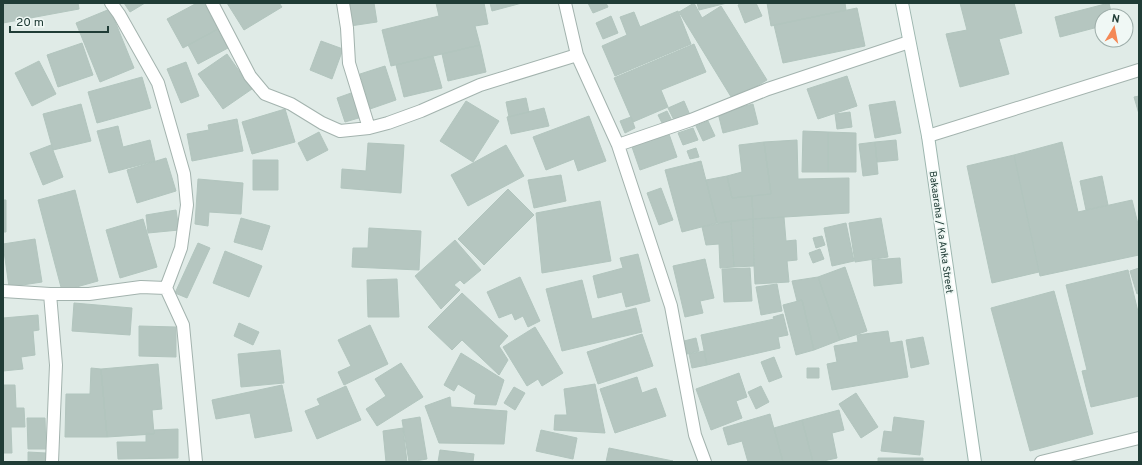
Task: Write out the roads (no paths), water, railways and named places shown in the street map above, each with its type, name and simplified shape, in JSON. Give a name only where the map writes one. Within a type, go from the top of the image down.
[{"type":"street","points":[[111,3],[119,14],[158,83],[184,174],[187,205],[181,248],[166,288],[183,325],[196,462]]},
{"type":"street","points":[[212,3],[250,76],[265,94],[290,104],[322,123],[340,131],[369,128],[421,111],[480,85],[577,55]]},
{"type":"street","points":[[343,3],[347,28],[349,63],[369,128]]},
{"type":"street","points":[[564,3],[577,55],[618,145],[671,306],[695,435],[706,462]]},
{"type":"street","name":"Bakaaraha / Ka Anka Street","points":[[902,3],[928,136],[975,462]]},
{"type":"street","points":[[618,145],[691,120],[768,89],[909,42]]},
{"type":"street","points":[[928,136],[1139,70]]},
{"type":"street","points":[[3,291],[50,294],[90,294],[141,287],[166,288]]},
{"type":"street","points":[[50,294],[56,365],[52,462]]},
{"type":"street","points":[[1041,462],[1139,438]]}]
